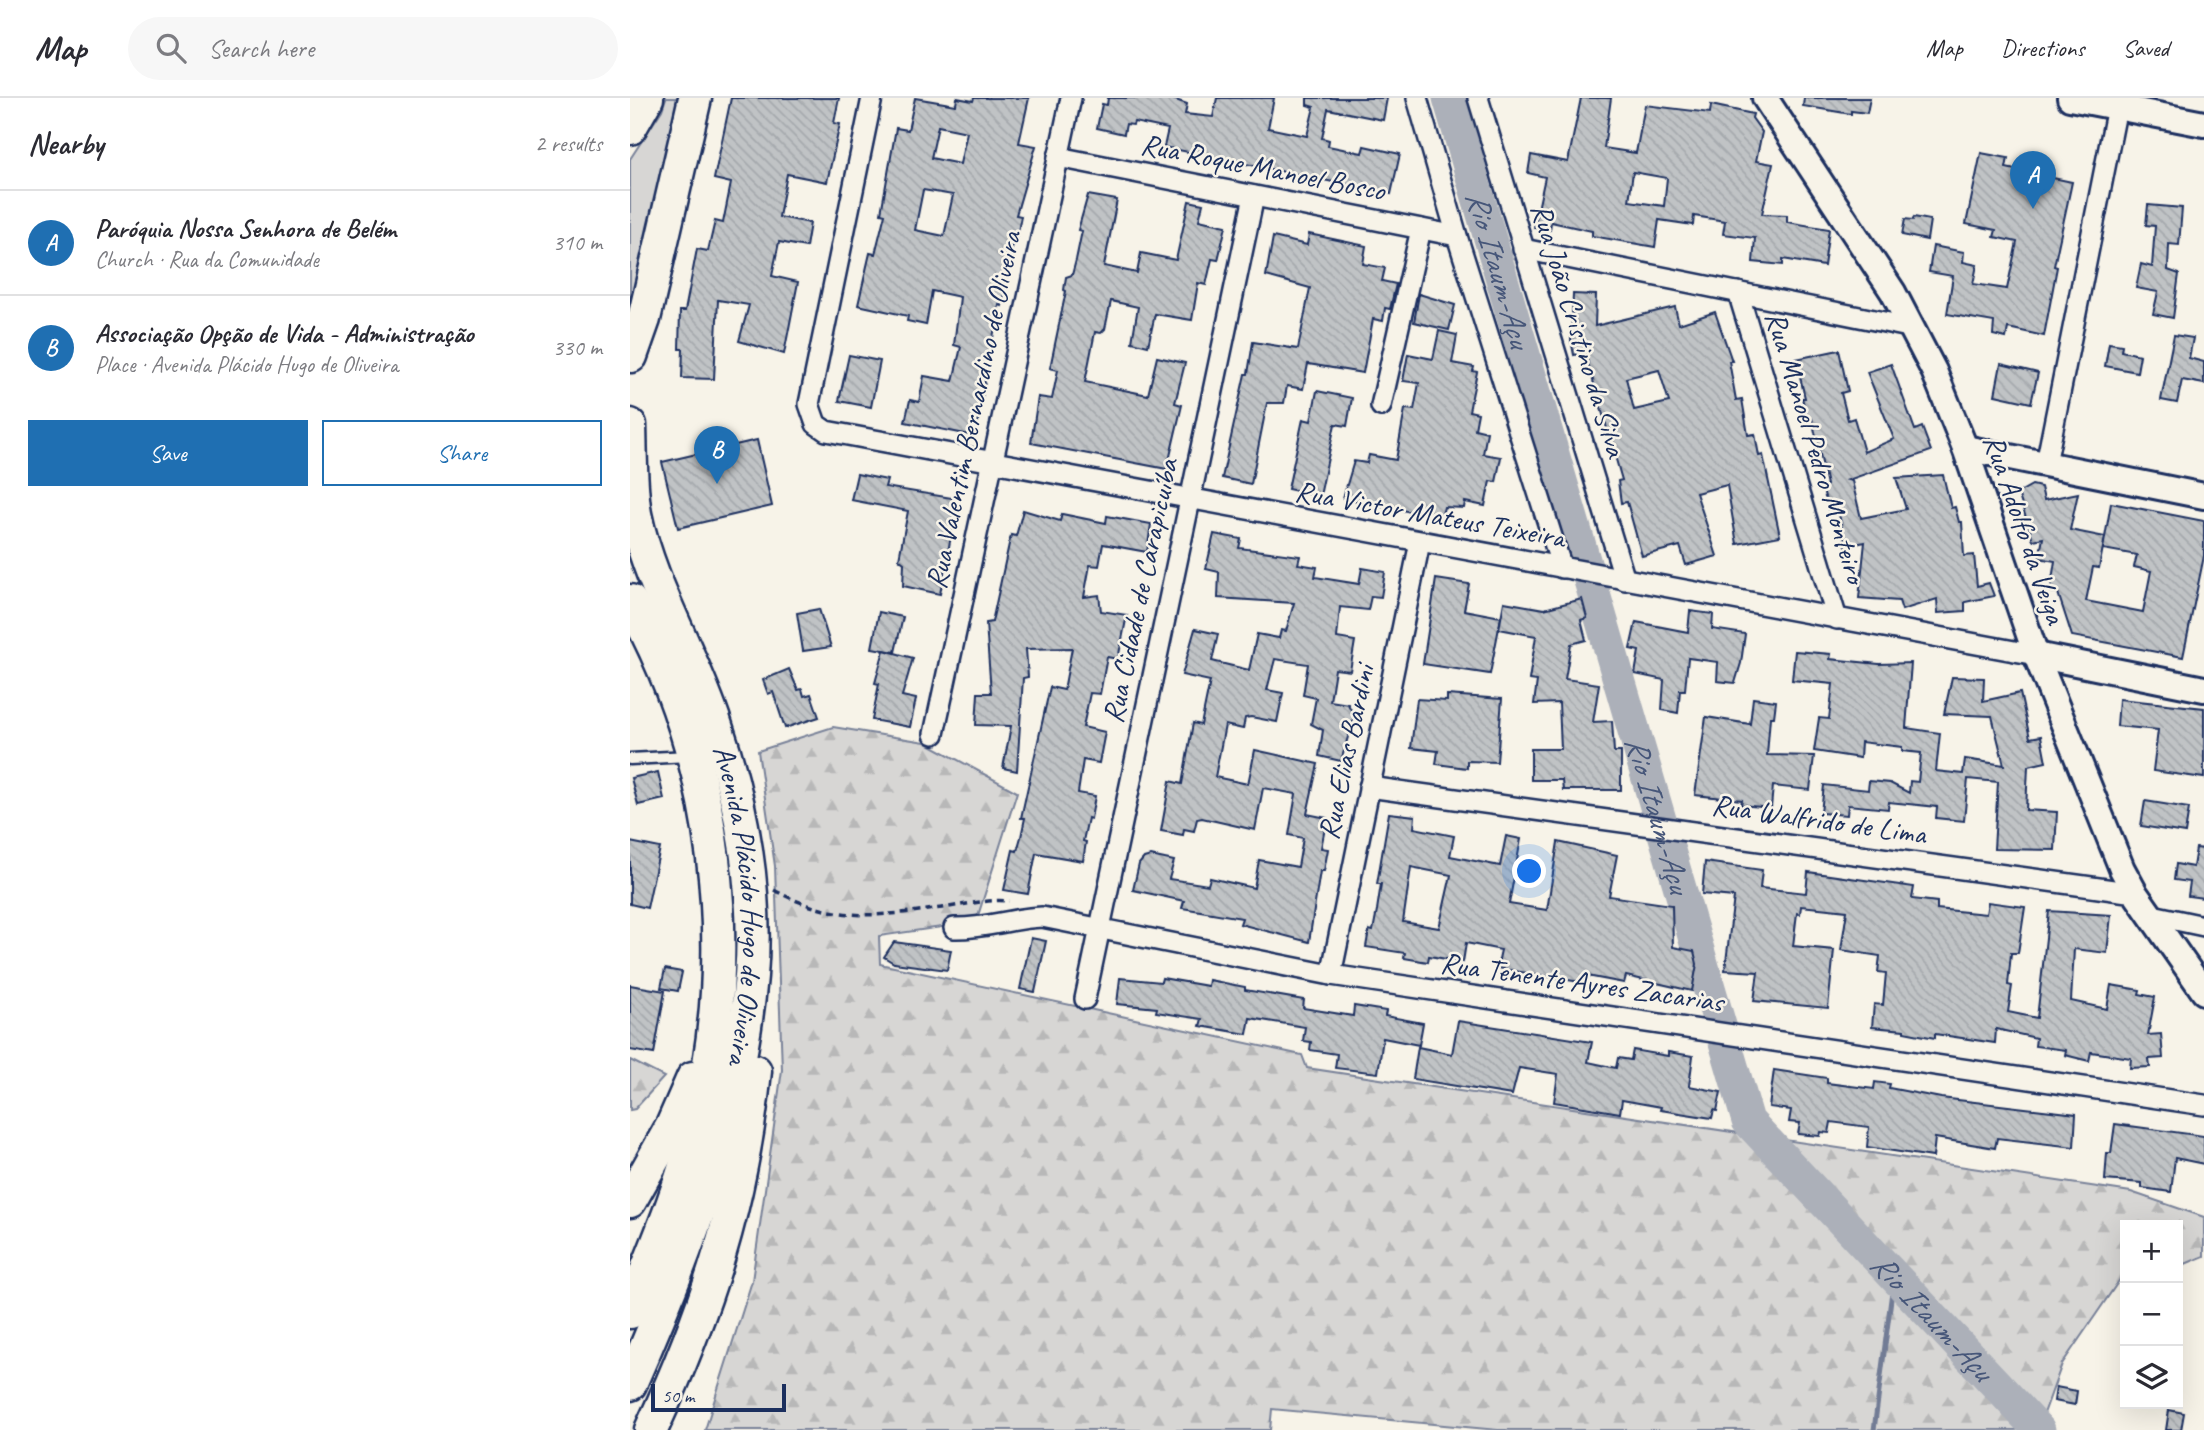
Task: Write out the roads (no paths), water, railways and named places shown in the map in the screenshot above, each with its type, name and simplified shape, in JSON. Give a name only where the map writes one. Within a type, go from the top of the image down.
[{"type":"main road","points":[[630,128],[647,98]]},
{"type":"main road","points":[[630,371],[630,355],[644,319],[695,98]]},
{"type":"main road","name":"Avenida Plácido Hugo de Oliveira","points":[[630,425],[635,515],[650,564],[717,727],[739,816],[748,876],[752,974],[744,1041],[722,1134],[682,1254],[630,1384]]},
{"type":"main road","name":"Avenida Plácido Hugo de Oliveira","points":[[630,601],[667,678],[694,756],[715,891],[719,944],[716,1029],[686,1162],[630,1312]]},
{"type":"main road","points":[[651,1430],[709,1293],[737,1198],[750,1127],[756,1061],[757,1011],[752,974]]},
{"type":"main road","points":[[630,1200],[672,1126],[716,1029]]},
{"type":"street","name":"Rua Victor Mateus Teixeira","points":[[872,98],[809,404],[816,424],[842,436],[2036,655]]},
{"type":"street","name":"Rua Valentim Bernardino de Oliveira","points":[[934,734],[1071,98]]},
{"type":"street","points":[[1418,98],[1457,236],[1569,570]]},
{"type":"street","name":"Rua João Cristino da Silva","points":[[1478,98],[1625,580]]},
{"type":"street","name":"Rua Adolfo da Veiga","points":[[1765,98],[1894,292],[1914,328],[1965,448],[2036,655],[2107,833],[2135,893],[2204,992]]},
{"type":"street","points":[[2070,98],[2204,124]]},
{"type":"street","points":[[2046,464],[2116,107]]},
{"type":"street","name":"Rua Roque Manoel Bosco","points":[[1058,157],[1457,236]]},
{"type":"street","name":"Rua Cidade de Carapicuíba","points":[[1085,999],[1254,196]]},
{"type":"street","points":[[1381,406],[1421,229]]},
{"type":"street","points":[[1523,249],[1914,328]]},
{"type":"street","name":"Rua Manoel Pedro Monteiro","points":[[1738,292],[1837,619]]},
{"type":"street","points":[[1965,448],[2204,496]]},
{"type":"street","name":"Rua Elias Bardini","points":[[1331,975],[1420,542]]},
{"type":"street","points":[[2036,655],[2203,684]]},
{"type":"street","name":"Rua Walfrido de Lima","points":[[1369,787],[2135,893]]},
{"type":"street","points":[[2152,915],[2204,926]]},
{"type":"street","name":"Rua Tenente Ayres Zacarias","points":[[954,928],[990,926],[1023,918],[1042,917],[1331,975],[2204,1105]]},
{"type":"lane","points":[[630,759],[694,756]]},
{"type":"waterway","name":"Rio Itaum-Açu","points":[[1449,98],[1748,1121],[2039,1430]]},
{"type":"waterway","points":[[1874,1430],[1894,1276]]},
{"type":"place","name":"Paróquia Nossa Senhora de Belém","points":[[2033,209]]},
{"type":"place","name":"Associação Opção de Vida - Administração","points":[[717,484]]}]
